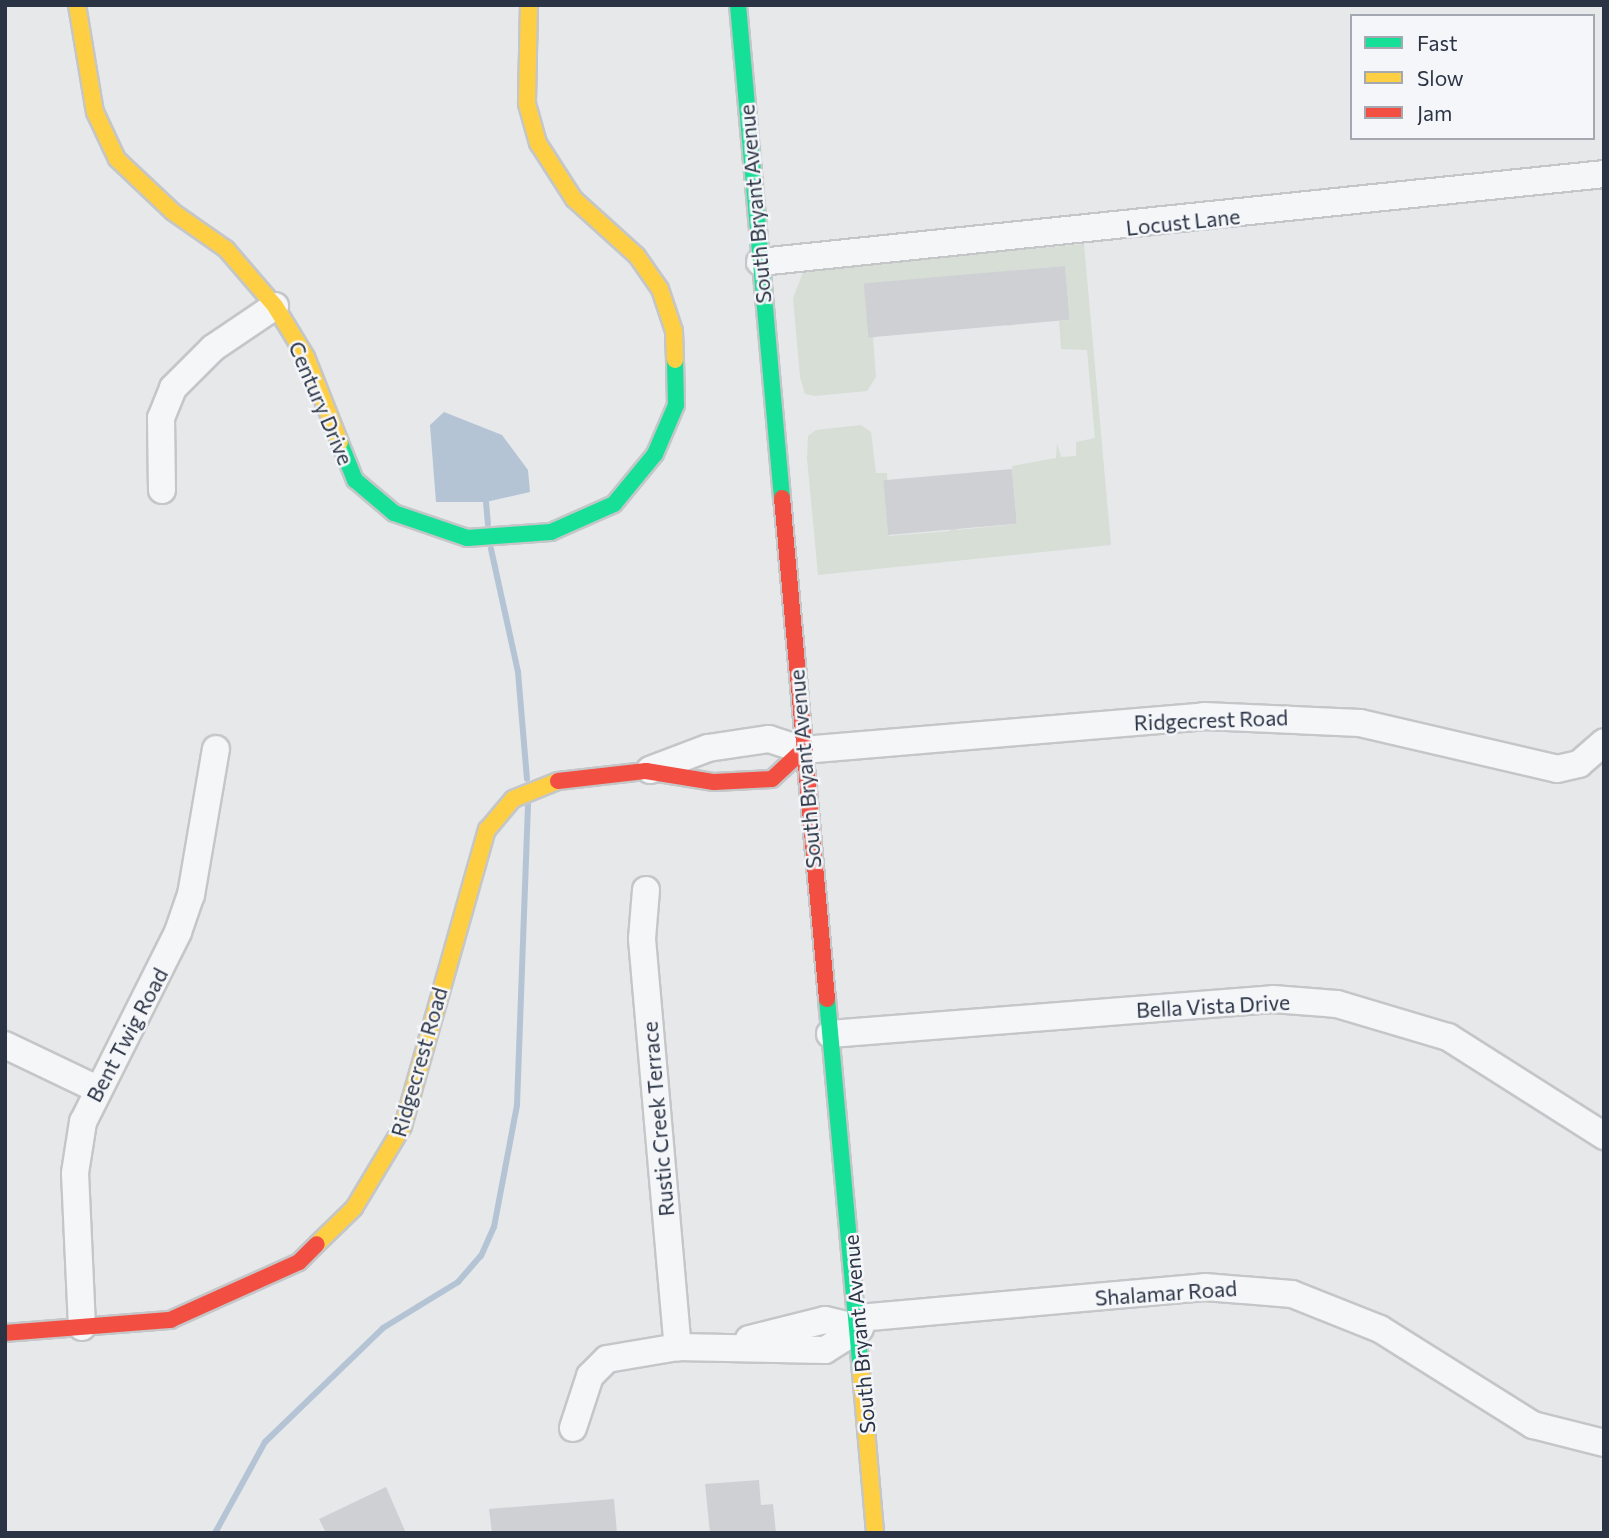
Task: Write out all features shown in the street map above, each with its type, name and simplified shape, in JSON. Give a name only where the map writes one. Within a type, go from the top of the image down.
[{"type":"street","name":"Century Drive","points":[[77,5],[95,112],[117,159],[165,206],[226,249],[275,306],[306,357],[342,459],[355,480],[394,513],[467,538],[571,526],[614,504],[655,454],[676,405],[676,351],[651,273],[574,199],[538,143],[527,104],[529,5]]},
{"type":"street","name":"South Bryant Avenue","points":[[738,5],[803,750],[859,1323],[875,1533]]},
{"type":"street","name":"Locust Lane","points":[[761,262],[1604,174]]},
{"type":"street","points":[[162,490],[161,418],[173,388],[213,348],[275,306]]},
{"type":"street","name":"Ridgecrest Road","points":[[5,1333],[170,1320],[208,1308],[299,1262],[327,1237],[373,1183],[403,1126],[487,830],[513,799],[551,782],[646,771],[734,743],[769,739],[803,750],[1239,715],[1360,723],[1557,769],[1602,751]]},
{"type":"street","name":"Bent Twig Road","points":[[82,1327],[75,1173],[95,1088],[149,997],[191,895],[216,749]]},
{"type":"street","name":"Ridgecrest Road","points":[[646,771],[714,782],[772,779],[803,750]]},
{"type":"street","name":"Rustic Creek Terrace","points":[[646,890],[642,939],[678,1348]]},
{"type":"street","name":"Bella Vista Drive","points":[[830,1034],[1273,999],[1337,1004],[1448,1037],[1604,1136]]},
{"type":"street","points":[[5,1045],[95,1088]]},
{"type":"street","name":"Shalamar Road","points":[[859,1323],[1205,1287],[1292,1294],[1380,1329],[1534,1425],[1604,1443]]},
{"type":"street","points":[[573,1428],[590,1376],[607,1359],[678,1348],[729,1345],[825,1320],[859,1323]]},
{"type":"shaded area","points":[[1084,244],[1111,545],[818,575],[807,458],[808,436],[816,430],[861,425],[871,432],[876,473],[887,473],[889,536],[950,531],[945,476],[952,475],[957,530],[1017,524],[1012,466],[1056,458],[1057,443],[1061,457],[1076,456],[1076,442],[1095,438],[1087,350],[1061,349],[1059,321],[1070,320],[1065,266],[1009,271],[1014,325],[1007,326],[1002,274],[873,338],[876,377],[867,391],[815,396],[805,394],[800,377],[793,298],[804,270]]},
{"type":"water","points":[[444,412],[502,435],[528,470],[530,492],[486,502],[436,502],[430,425]]},
{"type":"building","points":[[1065,266],[1070,320],[868,337],[864,284]]},
{"type":"building","points":[[1012,469],[1017,524],[888,535],[883,480]]},
{"type":"building","points":[[759,1480],[761,1505],[773,1504],[776,1533],[710,1533],[705,1484]]},
{"type":"building","points":[[386,1487],[406,1533],[326,1533],[319,1519]]},
{"type":"building","points":[[614,1499],[617,1533],[492,1533],[489,1509]]},
{"type":"waterway","points":[[486,502],[488,524]]},
{"type":"waterway","points":[[491,549],[518,672],[527,779]]},
{"type":"waterway","points":[[215,1533],[265,1442],[383,1328],[458,1282],[481,1256],[494,1227],[517,1105],[528,804]]},
{"type":"traffic: fast","points":[[738,5],[782,498]]},
{"type":"traffic: fast","points":[[340,443],[355,480],[394,513],[467,538],[551,532],[614,504],[655,454],[676,405],[675,360]]},
{"type":"traffic: fast","points":[[827,999],[861,1372]]},
{"type":"traffic: slow","points":[[77,5],[95,112],[117,159],[173,212],[226,249],[275,306],[306,357],[340,443]]},
{"type":"traffic: slow","points":[[529,5],[527,104],[538,143],[574,199],[637,256],[660,289],[674,331],[675,360]]},
{"type":"traffic: slow","points":[[317,1244],[354,1208],[403,1126],[487,830],[513,799],[558,781]]},
{"type":"traffic: slow","points":[[861,1372],[875,1533]]},
{"type":"traffic: jam","points":[[782,498],[827,999]]},
{"type":"traffic: jam","points":[[558,781],[646,771],[714,782],[772,779],[803,750]]},
{"type":"traffic: jam","points":[[5,1333],[170,1320],[299,1262],[317,1244]]}]
